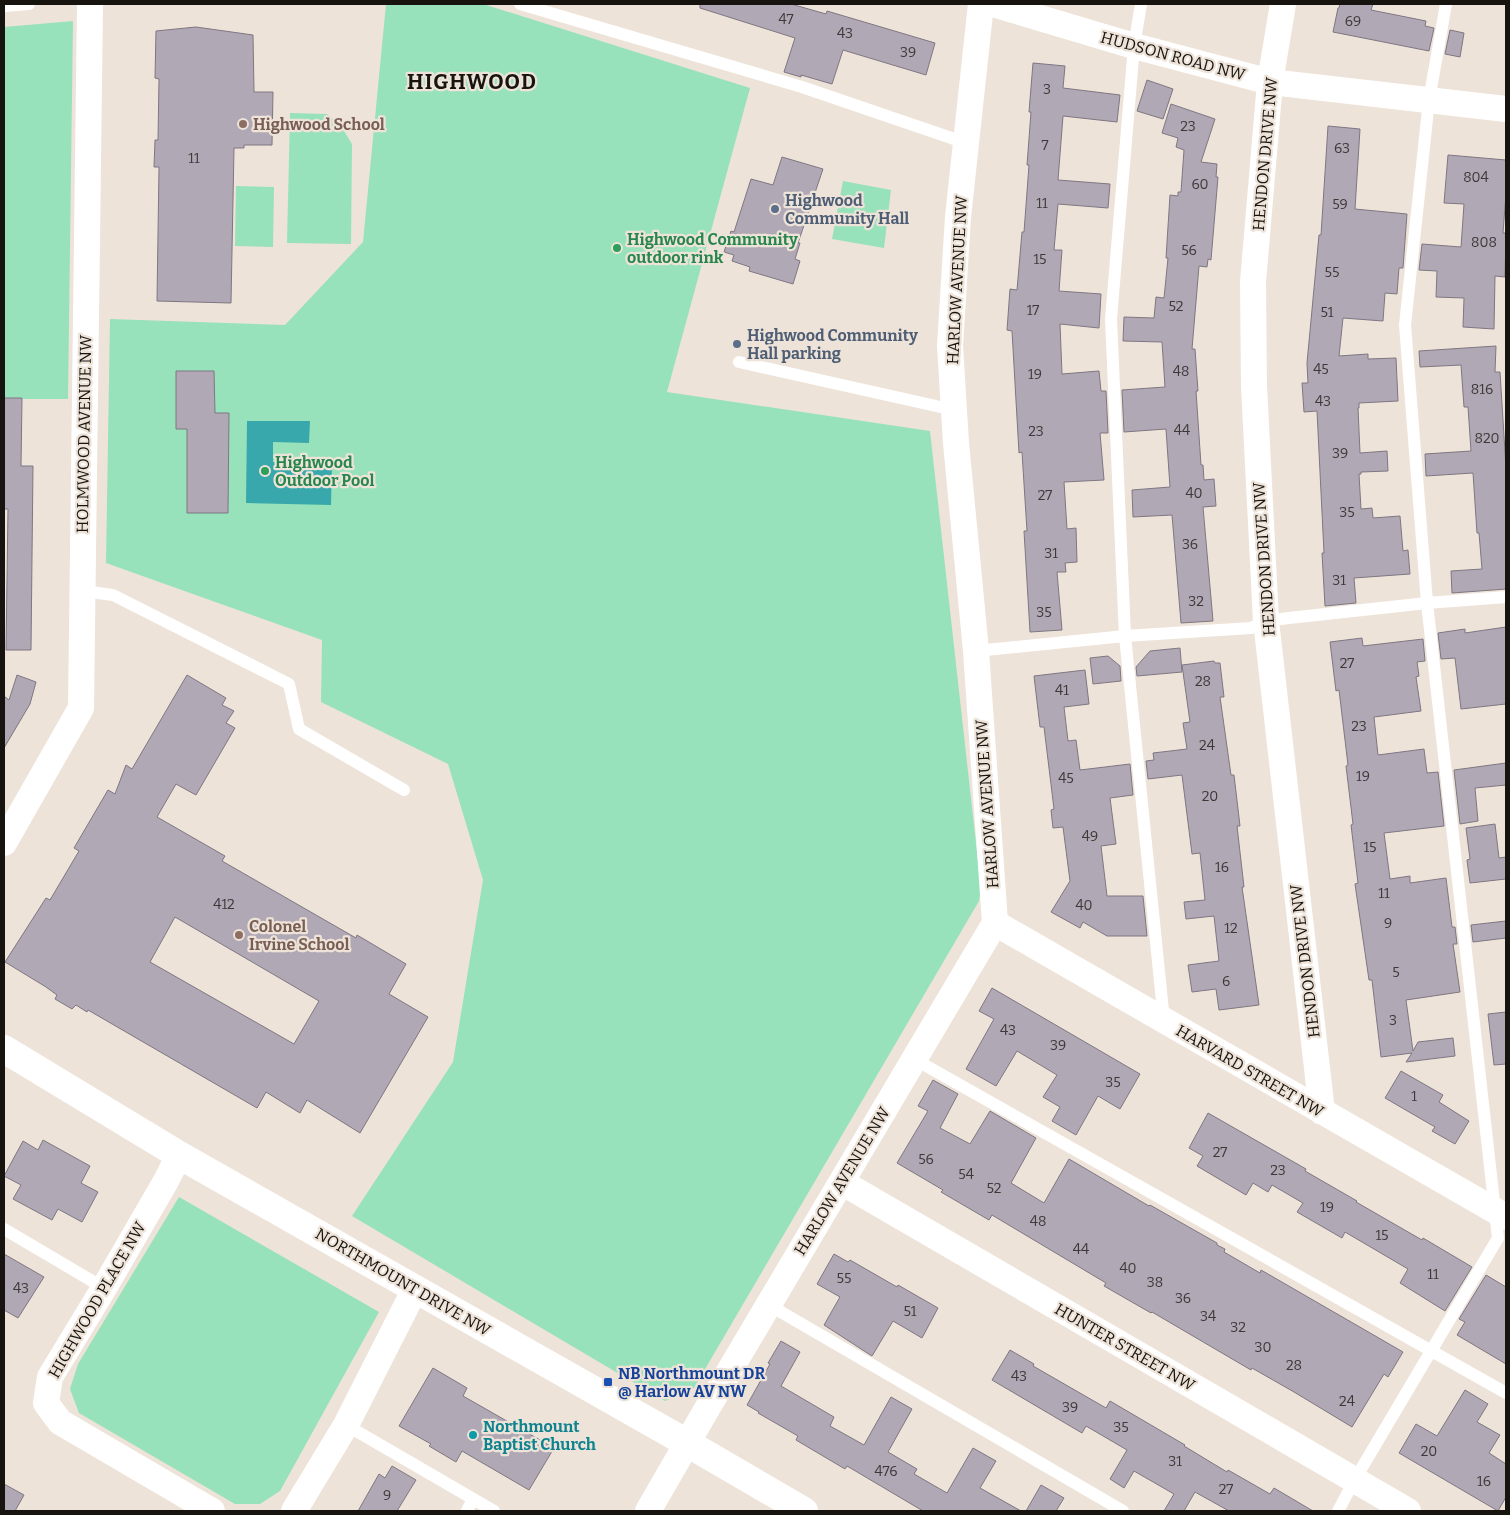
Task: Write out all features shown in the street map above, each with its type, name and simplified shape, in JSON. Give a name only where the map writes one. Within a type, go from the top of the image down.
[{"type":"street","name":"HOLMWOOD AVENUE NW","points":[[4,842],[82,708],[90,4]]},
{"type":"street","name":"HARLOW AVENUE NW","points":[[648,1511],[996,923],[976,651],[950,346],[958,218],[981,4]]},
{"type":"street","name":"HUDSON ROAD NW","points":[[993,4],[1134,46],[1270,82],[1506,109]]},
{"type":"street","name":"HENDON DRIVE NW","points":[[1283,4],[1270,82],[1253,282],[1254,386],[1266,621],[1322,1112]]},
{"type":"street","name":"HARVARD STREET NW","points":[[996,923],[1501,1214]]},
{"type":"street","name":"NORTHMOUNT DRIVE NW","points":[[4,1049],[180,1154],[804,1511]]},
{"type":"street","name":"HIGHWOOD PLACE NW","points":[[180,1154],[104,1288],[50,1377],[46,1403],[60,1422],[212,1511]]},
{"type":"street","name":"HUNTER STREET NW","points":[[842,1183],[1408,1511]]},
{"type":"street","points":[[294,1511],[346,1425],[415,1289]]},
{"type":"lane","points":[[4,6],[29,4]]},
{"type":"lane","points":[[520,4],[802,87],[966,143]]},
{"type":"lane","points":[[1141,4],[1134,46],[1111,319],[1126,636],[1164,1021]]},
{"type":"lane","points":[[1338,1511],[1498,1238],[1501,1214],[1427,602],[1405,325],[1429,100],[1446,4]]},
{"type":"lane","points":[[739,362],[954,410]]},
{"type":"lane","points":[[83,591],[113,595],[289,684],[299,730],[404,790]]},
{"type":"lane","points":[[976,651],[1126,636],[1251,628],[1266,621],[1427,602],[1506,597]]},
{"type":"lane","points":[[914,1059],[1506,1393]]},
{"type":"lane","points":[[4,1229],[104,1288]]},
{"type":"lane","points":[[769,1305],[1123,1511]]},
{"type":"lane","points":[[346,1425],[494,1511]]},
{"type":"lane","points":[[467,1511],[473,1500]]},
{"type":"green space","points":[[386,4],[483,4],[750,88],[667,392],[930,431],[981,888],[979,901],[694,1388],[665,1401],[352,1216],[453,1062],[483,880],[448,764],[321,702],[322,640],[106,563],[110,319],[285,325],[363,242]]},
{"type":"green space","points":[[73,21],[68,399],[4,399],[4,27]]},
{"type":"green space","points":[[290,113],[327,114],[341,126],[352,144],[351,244],[287,243]]},
{"type":"green space","points":[[843,181],[891,190],[884,248],[832,239]]},
{"type":"green space","points":[[236,186],[274,187],[273,247],[235,246]]},
{"type":"green space","points":[[179,1197],[379,1312],[280,1491],[260,1504],[235,1504],[79,1413],[70,1389],[78,1364]]},
{"type":"water","points":[[247,421],[310,421],[309,443],[273,442],[273,462],[332,463],[331,505],[246,503]]},
{"type":"building","points":[[700,4],[791,4],[826,14],[827,11],[935,43],[926,75],[843,50],[832,84],[784,72],[795,38],[700,8]]},
{"type":"building","points":[[1340,4],[1373,4],[1371,10],[1426,21],[1425,26],[1434,28],[1429,51],[1333,32]]},
{"type":"building","points":[[196,27],[253,35],[254,92],[273,92],[272,145],[244,145],[244,148],[234,148],[231,303],[157,301],[159,167],[154,167],[155,140],[158,140],[159,79],[155,78],[156,31]]},
{"type":"building","points":[[1450,30],[1464,33],[1460,57],[1445,54]]},
{"type":"building","points":[[1033,63],[1065,66],[1063,88],[1120,95],[1117,122],[1063,116],[1058,180],[1110,184],[1108,208],[1058,204],[1054,250],[1062,250],[1059,291],[1101,294],[1099,328],[1060,324],[1062,374],[1099,371],[1101,391],[1106,391],[1108,433],[1100,433],[1104,480],[1064,482],[1067,529],[1076,528],[1077,562],[1065,563],[1066,572],[1057,572],[1062,630],[1030,632],[1024,531],[1027,531],[1022,452],[1019,453],[1012,331],[1007,330],[1010,289],[1017,290],[1022,232],[1024,232]]},
{"type":"building","points":[[1147,80],[1173,89],[1163,119],[1137,111]]},
{"type":"building","points":[[1171,104],[1215,119],[1201,162],[1217,164],[1216,177],[1218,177],[1211,260],[1208,259],[1207,267],[1199,266],[1192,349],[1195,349],[1201,465],[1203,465],[1204,480],[1214,479],[1216,506],[1203,507],[1213,621],[1181,623],[1172,515],[1133,517],[1132,490],[1170,487],[1166,429],[1124,432],[1122,390],[1165,387],[1162,342],[1123,341],[1124,317],[1154,318],[1156,297],[1164,298],[1168,258],[1166,258],[1170,195],[1178,196],[1178,192],[1181,192],[1184,150],[1176,147],[1178,138],[1162,133]]},
{"type":"building","points":[[1328,126],[1360,129],[1355,209],[1407,214],[1403,268],[1399,268],[1397,294],[1385,293],[1383,321],[1343,318],[1339,356],[1368,354],[1368,359],[1396,358],[1398,401],[1359,403],[1360,453],[1387,451],[1388,471],[1361,472],[1359,474],[1361,509],[1372,508],[1373,518],[1400,516],[1403,551],[1408,550],[1410,574],[1354,578],[1356,603],[1325,606],[1317,411],[1304,412],[1302,383],[1308,383],[1307,363],[1319,235],[1321,235]]},
{"type":"building","points":[[1448,155],[1506,160],[1503,233],[1506,233],[1505,277],[1495,276],[1494,329],[1463,327],[1464,298],[1436,297],[1437,271],[1419,270],[1422,244],[1461,247],[1464,204],[1444,203]]},
{"type":"building","name":"Highwood Community Hall","points":[[782,157],[823,169],[798,243],[800,243],[795,259],[800,261],[793,284],[749,271],[750,267],[732,261],[734,255],[724,252],[731,231],[734,232],[751,179],[773,185]]},
{"type":"building","points":[[1496,346],[1495,372],[1500,372],[1506,468],[1506,589],[1452,593],[1451,571],[1482,569],[1479,533],[1477,533],[1473,473],[1426,476],[1425,454],[1471,451],[1468,407],[1464,407],[1461,365],[1420,367],[1419,351]]},
{"type":"building","points":[[176,371],[214,371],[215,413],[229,413],[228,513],[187,513],[187,429],[176,429]]},
{"type":"building","points":[[4,398],[22,398],[21,466],[33,466],[31,650],[6,650],[8,509],[4,509]]},
{"type":"building","points":[[1506,627],[1506,704],[1461,709],[1455,658],[1441,659],[1438,633],[1465,629],[1465,633]]},
{"type":"building","points":[[1362,638],[1363,646],[1423,639],[1425,661],[1417,662],[1419,676],[1416,677],[1421,711],[1374,717],[1378,755],[1424,749],[1427,773],[1438,772],[1444,826],[1384,833],[1390,879],[1410,876],[1410,883],[1446,878],[1452,927],[1455,927],[1457,944],[1453,944],[1460,992],[1406,1000],[1413,1051],[1418,1042],[1453,1038],[1455,1056],[1406,1062],[1412,1053],[1381,1057],[1372,980],[1369,980],[1355,884],[1358,883],[1346,766],[1348,765],[1339,690],[1336,691],[1330,642]]},
{"type":"building","points":[[1180,648],[1182,672],[1137,676],[1136,667],[1150,651]]},
{"type":"building","points":[[1108,656],[1120,666],[1121,681],[1093,684],[1090,658]]},
{"type":"building","points":[[1214,661],[1215,663],[1220,663],[1224,697],[1220,697],[1231,775],[1234,775],[1240,826],[1237,826],[1244,887],[1242,887],[1259,1005],[1219,1010],[1216,989],[1192,992],[1188,965],[1219,961],[1214,916],[1186,919],[1184,902],[1205,900],[1200,853],[1192,854],[1182,775],[1148,779],[1146,761],[1154,760],[1153,753],[1187,749],[1183,723],[1190,722],[1182,665]]},
{"type":"building","points":[[1085,670],[1089,704],[1064,707],[1068,741],[1076,740],[1080,770],[1130,764],[1133,795],[1110,798],[1116,844],[1101,846],[1107,896],[1143,896],[1147,936],[1107,936],[1083,922],[1080,928],[1051,912],[1070,881],[1063,827],[1053,828],[1051,810],[1054,809],[1044,727],[1040,727],[1034,676]]},
{"type":"building","points":[[17,675],[36,682],[30,704],[4,748],[4,696],[9,700]]},
{"type":"building","points":[[187,675],[226,698],[222,705],[234,711],[226,723],[235,728],[196,795],[176,784],[157,817],[225,856],[222,861],[356,938],[357,935],[406,964],[389,994],[428,1017],[360,1133],[307,1100],[300,1113],[266,1092],[257,1108],[88,1010],[87,1012],[76,1005],[72,1009],[55,999],[57,995],[46,987],[5,962],[46,898],[50,900],[79,851],[74,848],[108,790],[115,794],[126,765],[132,769]],"holes":[[[175,917],[319,1001],[294,1044],[150,962]]]},
{"type":"building","points":[[1506,763],[1506,785],[1475,788],[1478,821],[1460,824],[1454,770]]},
{"type":"building","points":[[1495,824],[1499,858],[1506,857],[1506,879],[1470,883],[1467,860],[1470,859],[1466,828]]},
{"type":"building","points":[[1506,921],[1506,938],[1473,942],[1471,925]]},
{"type":"building","points":[[992,988],[1140,1074],[1120,1109],[1098,1096],[1076,1135],[1052,1121],[1060,1107],[1043,1097],[1057,1075],[1017,1051],[996,1086],[966,1069],[994,1019],[979,1011]]},
{"type":"building","points":[[1506,1012],[1506,1064],[1494,1065],[1488,1014]]},
{"type":"building","points":[[1401,1071],[1443,1095],[1439,1102],[1469,1121],[1455,1144],[1432,1131],[1435,1127],[1385,1098]]},
{"type":"building","points":[[933,1080],[958,1094],[940,1128],[970,1144],[990,1111],[1036,1138],[1011,1183],[1044,1203],[1069,1159],[1217,1243],[1217,1245],[1225,1249],[1224,1252],[1260,1273],[1261,1270],[1403,1352],[1388,1377],[1384,1374],[1352,1427],[1252,1368],[1251,1370],[1104,1286],[1106,1283],[992,1215],[989,1220],[897,1163],[928,1111],[918,1106]]},
{"type":"building","points":[[1208,1113],[1306,1169],[1305,1171],[1356,1202],[1472,1267],[1445,1311],[1400,1283],[1408,1269],[1345,1232],[1342,1238],[1297,1212],[1303,1203],[1272,1185],[1268,1192],[1253,1183],[1246,1195],[1197,1166],[1203,1156],[1189,1148]]},
{"type":"building","points":[[43,1140],[90,1166],[81,1183],[98,1192],[82,1222],[58,1209],[52,1220],[13,1199],[21,1185],[4,1176],[23,1141],[38,1150]]},
{"type":"building","points":[[4,1254],[44,1277],[18,1318],[4,1310]]},
{"type":"building","points":[[834,1254],[848,1262],[850,1260],[938,1308],[922,1338],[893,1321],[872,1356],[824,1325],[840,1297],[817,1284]]},
{"type":"building","points":[[1486,1275],[1506,1287],[1506,1364],[1457,1335],[1465,1322],[1459,1319]]},
{"type":"building","points":[[781,1341],[800,1352],[781,1386],[834,1417],[830,1426],[864,1445],[891,1397],[912,1409],[888,1452],[917,1469],[914,1474],[947,1493],[973,1448],[996,1461],[980,1488],[1021,1511],[923,1511],[847,1466],[845,1469],[796,1440],[798,1436],[747,1405]]},
{"type":"building","points":[[1010,1350],[1034,1364],[1033,1366],[1106,1408],[1110,1401],[1227,1472],[1228,1470],[1270,1494],[1274,1488],[1313,1511],[1229,1511],[1195,1492],[1184,1511],[1164,1511],[1174,1494],[1134,1471],[1124,1488],[1110,1479],[1127,1450],[1086,1426],[1082,1433],[992,1380]]},
{"type":"building","name":"Northmount Baptist Church","points":[[433,1368],[467,1388],[463,1396],[554,1448],[529,1490],[462,1451],[456,1462],[429,1446],[431,1444],[399,1426]]},
{"type":"building","points":[[1465,1390],[1488,1404],[1477,1422],[1500,1435],[1489,1453],[1506,1464],[1506,1497],[1498,1511],[1399,1453],[1416,1424],[1437,1436]]},
{"type":"building","points":[[392,1466],[416,1480],[397,1511],[358,1511],[379,1474],[385,1478]]},
{"type":"building","points":[[4,1484],[24,1495],[15,1511],[4,1511]]},
{"type":"building","points":[[1041,1485],[1064,1498],[1056,1511],[1026,1511]]},
{"type":"place","name":"Highwood School","points":[[243,124]]},
{"type":"place","name":"Highwood Community Hall","points":[[775,209]]},
{"type":"place","name":"Highwood Community outdoor rink","points":[[617,248]]},
{"type":"place","name":"Highwood Community Hall parking","points":[[737,344]]},
{"type":"place","name":"Highwood Outdoor Pool","points":[[265,471]]},
{"type":"place","name":"Colonel Irvine School","points":[[239,935]]},
{"type":"place","name":"NB Northmount DR @ Harlow AV NW","points":[[608,1382]]},
{"type":"place","name":"Northmount Baptist Church","points":[[473,1435]]},
{"type":"district","name":"HIGHWOOD","points":[[472,82]]}]
